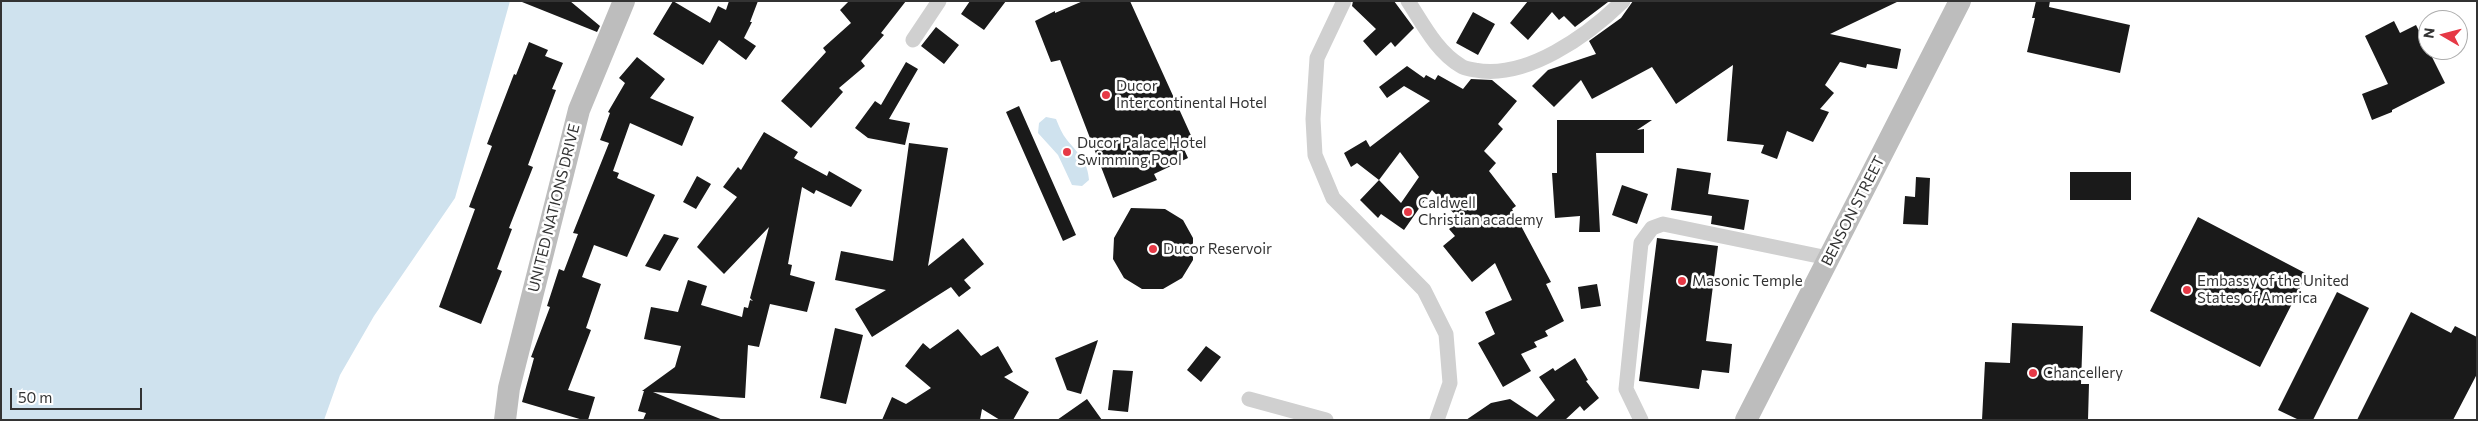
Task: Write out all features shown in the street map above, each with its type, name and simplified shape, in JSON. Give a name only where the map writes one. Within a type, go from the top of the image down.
[{"type":"street","name":"UNITED NATIONS DRIVE","points":[[505,420],[509,388],[579,110],[624,1]]},
{"type":"street","points":[[913,40],[939,1]]},
{"type":"street","points":[[1344,1],[1317,58],[1313,119],[1314,154],[1333,198],[1424,290],[1446,334],[1450,383],[1437,420]]},
{"type":"street","points":[[1408,1],[1438,46],[1462,67],[1489,72],[1526,66],[1565,46],[1605,19],[1623,1]]},
{"type":"street","name":"BENSON STREET","points":[[1746,420],[1960,1]]},
{"type":"street","points":[[1641,420],[1626,389],[1641,244],[1652,228],[1663,224],[1828,258]]},
{"type":"street","points":[[1249,399],[1326,420]]},
{"type":"water","points":[[1,1],[510,1],[455,198],[374,316],[340,375],[324,420],[1,420]]},
{"type":"water","name":"Ducor Palace Hotel Swimming Pool","points":[[1046,117],[1056,119],[1067,140],[1079,154],[1087,168],[1089,180],[1082,186],[1072,185],[1058,155],[1038,133],[1039,123]]},
{"type":"building","points":[[570,1],[600,26],[597,32],[522,2]]},
{"type":"building","points":[[673,1],[710,23],[718,6],[726,10],[729,1],[758,1],[750,22],[752,22],[744,38],[756,46],[746,60],[719,40],[703,65],[653,34]]},
{"type":"building","points":[[849,1],[906,1],[881,33],[884,35],[861,61],[865,66],[839,88],[843,92],[811,128],[781,101],[826,52],[823,48],[851,23],[840,10]]},
{"type":"building","points":[[970,1],[1006,1],[984,30],[961,14]]},
{"type":"building","name":"Ducor Intercontinental Hotel","points":[[1083,1],[1130,1],[1194,142],[1183,147],[1188,158],[1154,174],[1157,180],[1113,198],[1060,60],[1051,62],[1035,21],[1055,11],[1055,13]]},
{"type":"building","points":[[1353,1],[1394,1],[1414,28],[1395,47],[1391,42],[1376,56],[1363,41],[1376,29],[1352,6]]},
{"type":"building","points":[[1528,1],[1608,2],[1575,27],[1564,16],[1559,20],[1552,12],[1528,40],[1510,23]]},
{"type":"building","points":[[1633,1],[1899,1],[1830,34],[1901,49],[1897,69],[1867,64],[1866,68],[1840,62],[1825,85],[1834,93],[1820,109],[1829,112],[1813,142],[1787,131],[1777,159],[1761,153],[1764,145],[1727,141],[1733,65],[1676,104],[1652,67],[1592,99],[1581,80],[1554,107],[1532,86],[1548,70],[1596,54],[1589,41],[1621,18]]},
{"type":"building","points":[[2036,1],[2050,1],[2049,7],[2130,25],[2120,73],[2027,52],[2035,18],[2032,18]]},
{"type":"building","points":[[1473,12],[1495,24],[1478,55],[1456,43]]},
{"type":"building","points":[[2394,21],[2400,33],[2416,25],[2418,29],[2418,60],[2434,60],[2445,83],[2392,110],[2392,112],[2372,120],[2362,94],[2388,84],[2365,36]]},
{"type":"building","points":[[936,27],[959,45],[944,64],[921,46]]},
{"type":"building","points":[[529,42],[548,50],[545,56],[563,63],[552,89],[556,90],[528,165],[533,167],[509,228],[512,229],[497,269],[502,271],[481,324],[439,307],[475,209],[469,207],[492,146],[487,144],[514,74],[516,75]]},
{"type":"building","points":[[637,57],[665,79],[650,98],[694,117],[682,146],[630,123],[613,171],[619,173],[617,178],[655,195],[627,257],[594,245],[582,277],[601,284],[586,328],[591,330],[568,390],[595,397],[588,420],[583,420],[522,402],[534,358],[531,357],[550,307],[547,306],[559,269],[564,271],[578,234],[573,233],[609,143],[600,140],[610,113],[608,112],[625,83],[619,78]]},
{"type":"building","points":[[906,62],[918,69],[889,119],[910,123],[905,145],[868,138],[855,128],[875,101],[881,105]]},
{"type":"building","points":[[1407,66],[1424,78],[1426,75],[1435,80],[1438,75],[1463,89],[1471,79],[1492,80],[1517,101],[1498,124],[1503,129],[1484,151],[1496,163],[1489,171],[1516,206],[1512,209],[1551,282],[1546,284],[1564,321],[1545,331],[1548,336],[1534,342],[1537,347],[1521,354],[1531,371],[1503,387],[1478,343],[1495,334],[1485,312],[1512,300],[1495,263],[1472,282],[1443,246],[1455,236],[1449,229],[1460,220],[1432,190],[1404,230],[1381,214],[1378,218],[1360,200],[1379,180],[1357,163],[1351,167],[1344,153],[1366,140],[1370,147],[1430,101],[1404,86],[1387,98],[1379,87]],"holes":[[[1400,152],[1419,177],[1401,203],[1379,180]]]},
{"type":"building","points":[[1019,106],[1076,235],[1063,241],[1006,112]]},
{"type":"building","points":[[1557,120],[1652,120],[1637,130],[1644,129],[1644,153],[1596,153],[1600,232],[1579,232],[1580,216],[1555,218],[1552,173],[1557,173]]},
{"type":"building","points":[[764,132],[798,152],[794,158],[827,176],[829,171],[862,190],[851,207],[816,190],[814,194],[802,187],[788,264],[792,265],[790,275],[815,282],[807,312],[770,304],[759,347],[748,345],[745,398],[653,392],[723,420],[643,420],[646,413],[638,411],[644,391],[642,391],[675,367],[681,346],[644,339],[651,307],[678,312],[688,280],[707,286],[701,305],[742,317],[744,307],[748,308],[750,300],[753,301],[750,298],[769,227],[724,274],[697,247],[737,197],[723,187],[738,167],[741,170]]},
{"type":"building","points":[[909,143],[948,148],[928,266],[963,238],[984,264],[964,280],[971,288],[959,297],[951,287],[872,337],[855,309],[886,290],[835,280],[841,251],[893,261]]},
{"type":"building","points":[[1677,168],[1711,173],[1708,194],[1749,200],[1744,230],[1711,224],[1712,216],[1671,210]]},
{"type":"building","points":[[2070,172],[2131,172],[2131,200],[2070,200]]},
{"type":"building","points":[[697,176],[711,184],[696,209],[683,202]]},
{"type":"building","points":[[1916,177],[1930,178],[1928,225],[1903,224],[1905,196],[1915,197]]},
{"type":"building","points":[[1622,185],[1648,194],[1637,224],[1612,215]]},
{"type":"building","name":"Ducor Reservoir","points":[[1131,208],[1165,209],[1183,220],[1193,238],[1193,260],[1182,278],[1163,289],[1142,289],[1124,278],[1113,259],[1114,238]]},
{"type":"building","points":[[2198,217],[2307,274],[2260,367],[2150,311]]},
{"type":"building","points":[[664,234],[679,238],[660,271],[645,266]]},
{"type":"building","name":"Masonic Temple","points":[[1657,238],[1718,246],[1706,341],[1732,344],[1729,373],[1702,370],[1699,389],[1639,381]]},
{"type":"building","points":[[1597,284],[1601,306],[1581,309],[1578,287]]},
{"type":"building","points":[[2337,292],[2369,308],[2313,420],[2299,420],[2278,410]]},
{"type":"building","points":[[2411,312],[2451,333],[2455,326],[2477,337],[2477,374],[2453,420],[2357,420]]},
{"type":"building","name":"Chancellery","points":[[2012,323],[2083,326],[2081,384],[2089,384],[2088,420],[1982,420],[1985,362],[2010,363]]},
{"type":"building","points":[[835,328],[863,335],[846,404],[820,398]]},
{"type":"building","points":[[958,329],[981,356],[998,346],[1013,372],[1004,377],[1029,392],[1013,420],[1000,420],[982,409],[980,420],[882,420],[892,397],[906,404],[931,388],[905,366],[923,343],[930,349]]},
{"type":"building","points":[[1098,340],[1081,394],[1067,390],[1055,358]]},
{"type":"building","points":[[1206,346],[1221,357],[1201,382],[1187,370]]},
{"type":"building","points":[[1575,358],[1588,380],[1586,381],[1599,398],[1584,411],[1580,406],[1565,420],[1466,420],[1491,403],[1510,399],[1537,417],[1555,400],[1539,377],[1553,368],[1555,371]]},
{"type":"building","points":[[1113,370],[1133,371],[1128,412],[1108,410]]},
{"type":"building","points":[[1087,399],[1102,420],[1057,420]]},
{"type":"place","name":"Ducor Intercontinental Hotel","points":[[1106,95]]},
{"type":"place","name":"Ducor Palace Hotel Swimming Pool","points":[[1067,152]]},
{"type":"place","name":"Caldwell Christian academy","points":[[1408,212]]},
{"type":"place","name":"Ducor Reservoir","points":[[1153,249]]},
{"type":"place","name":"Masonic Temple","points":[[1682,281]]},
{"type":"place","name":"Embassy of the United States of America","points":[[2187,290]]},
{"type":"place","name":"Chancellery","points":[[2033,373]]}]
